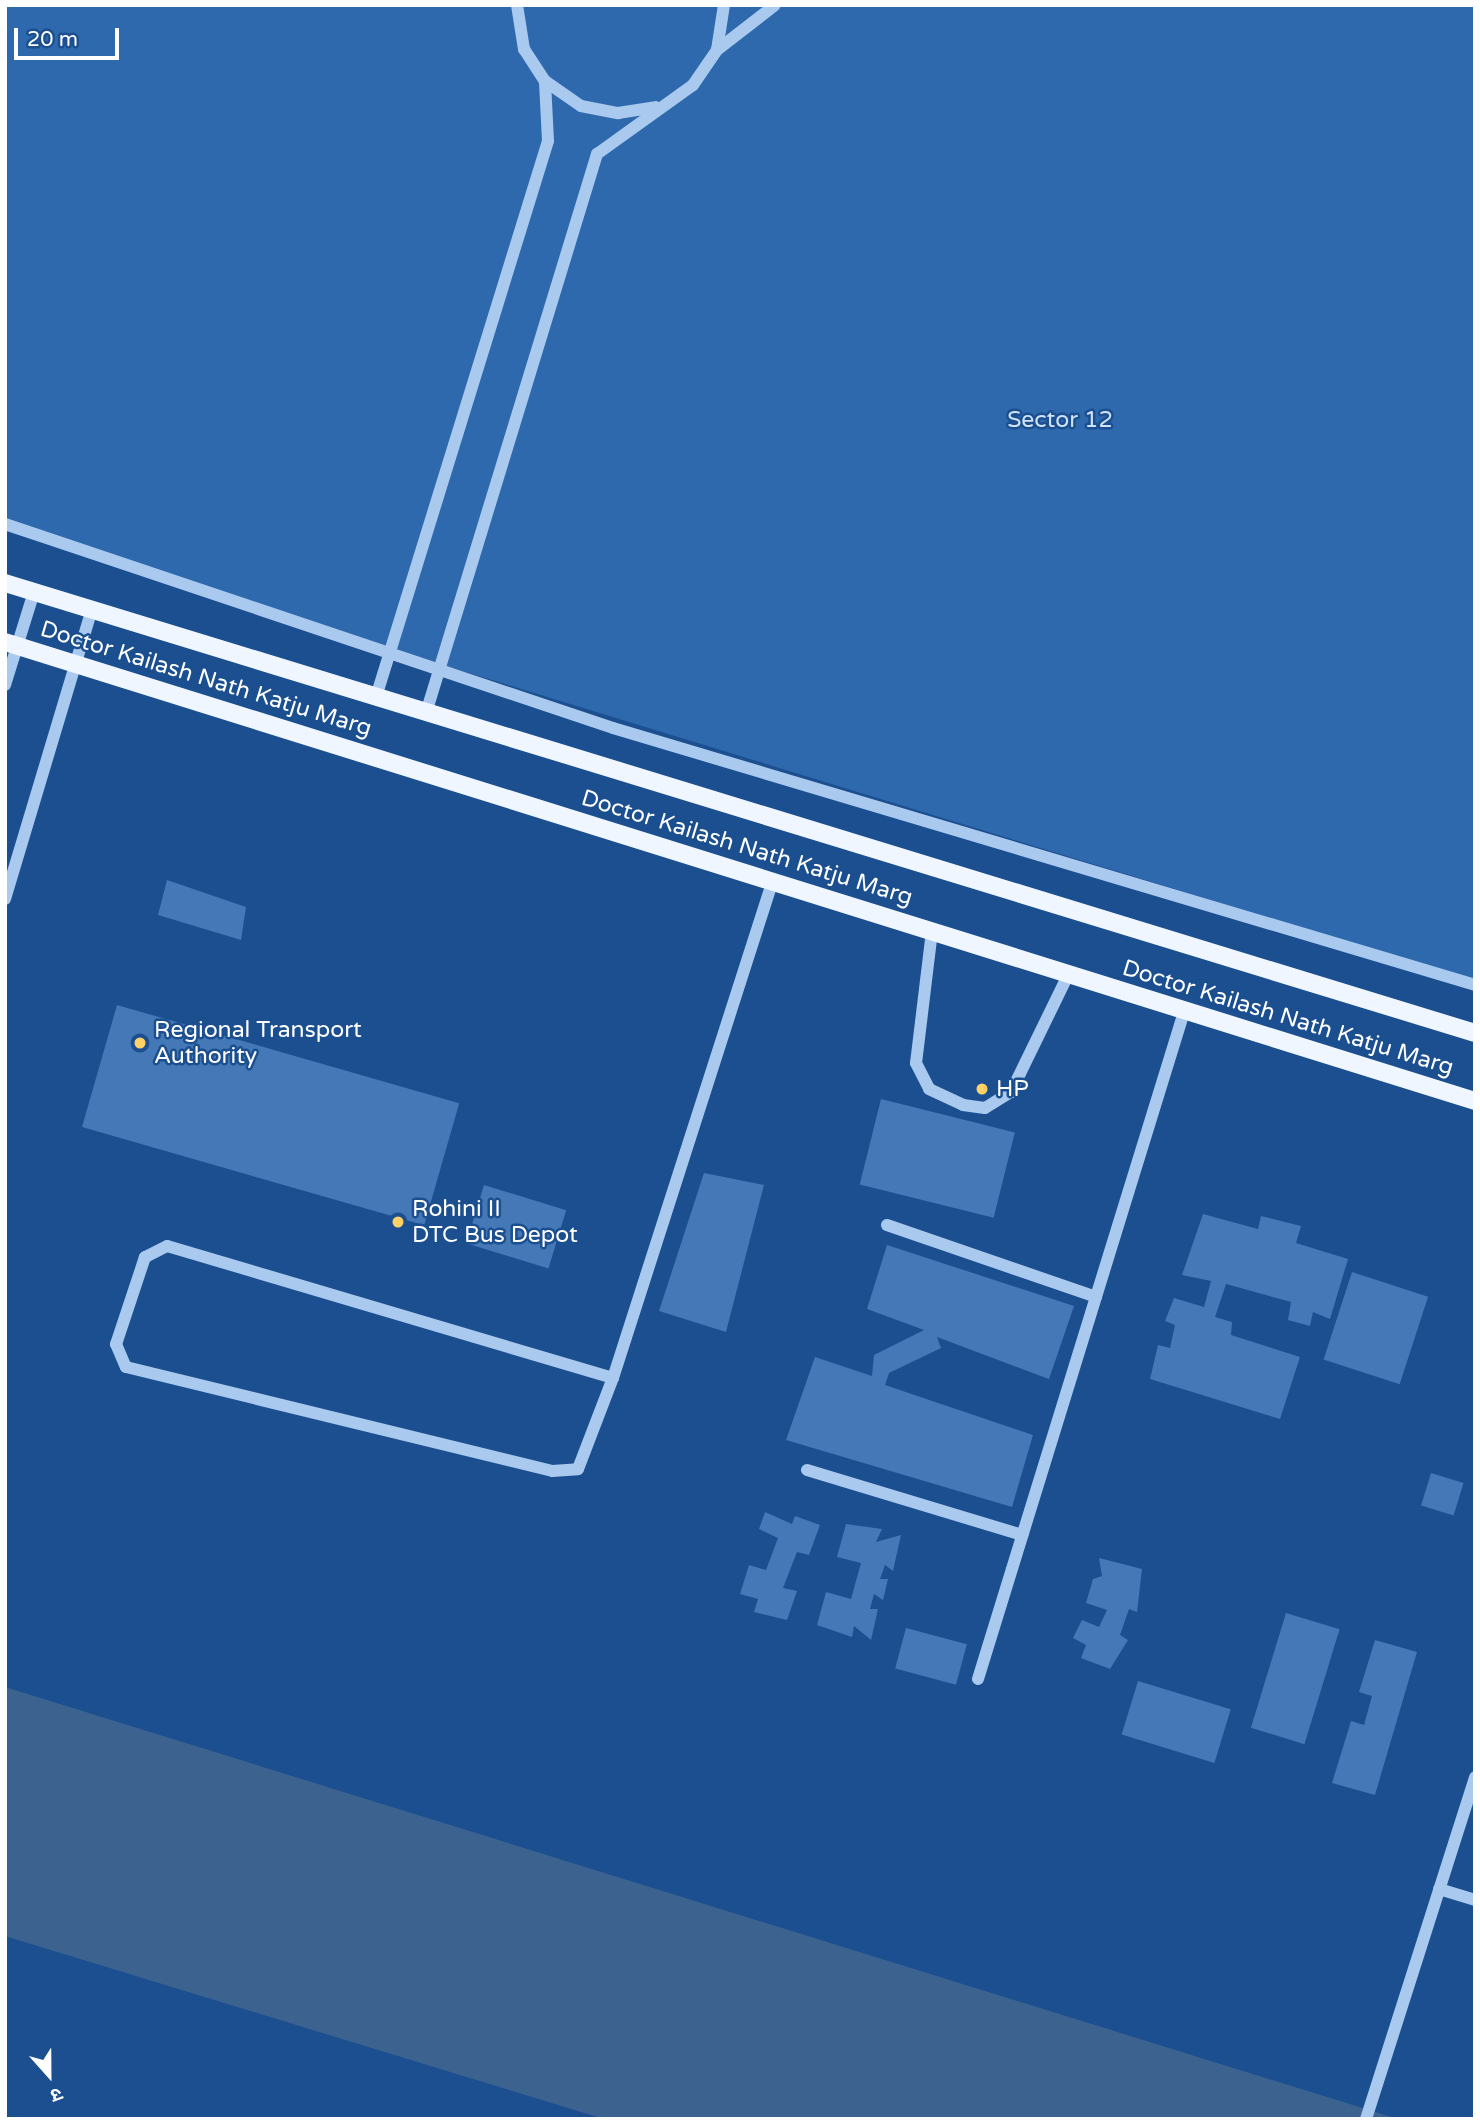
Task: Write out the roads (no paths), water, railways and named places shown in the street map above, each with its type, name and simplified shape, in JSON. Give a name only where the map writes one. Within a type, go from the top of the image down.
[{"type":"main road","name":"Doctor Kailash Nath Katju Marg","points":[[5,583],[1475,1033]]},
{"type":"main road","name":"Doctor Kailash Nath Katju Marg","points":[[11,644],[77,662],[774,880],[1184,1012],[1475,1101]]},
{"type":"street","points":[[517,5],[524,49],[545,81],[581,106],[618,113],[660,106]]},
{"type":"street","points":[[717,50],[724,5]]},
{"type":"street","points":[[426,713],[597,154],[660,106],[693,85],[717,50],[775,5]]},
{"type":"street","points":[[376,697],[548,141],[545,81]]},
{"type":"street","points":[[5,524],[389,650],[613,728],[1475,985]]},
{"type":"street","points":[[5,685],[11,644],[34,592]]},
{"type":"street","points":[[5,900],[92,609]]},
{"type":"street","points":[[614,1378],[167,1246],[145,1257],[116,1344],[126,1367],[565,1473],[585,1461],[614,1378],[774,880]]},
{"type":"street","points":[[932,931],[914,1056],[929,1089],[963,1105],[985,1108],[1011,1091],[1068,975]]},
{"type":"street","points":[[978,1679],[1184,1012]]},
{"type":"street","points":[[887,1225],[1096,1297]]},
{"type":"street","points":[[807,1470],[1023,1535]]},
{"type":"street","points":[[1366,2119],[1475,1777]]},
{"type":"street","points":[[1439,1889],[1475,1900]]},
{"type":"place","name":"Regional Transport Authority","points":[[140,1043]]},
{"type":"place","name":"HP","points":[[982,1089]]},
{"type":"place","name":"Rohini II DTC Bus Depot","points":[[398,1222]]},
{"type":"park label","name":"Sector 12","points":[[1060,420]]}]
